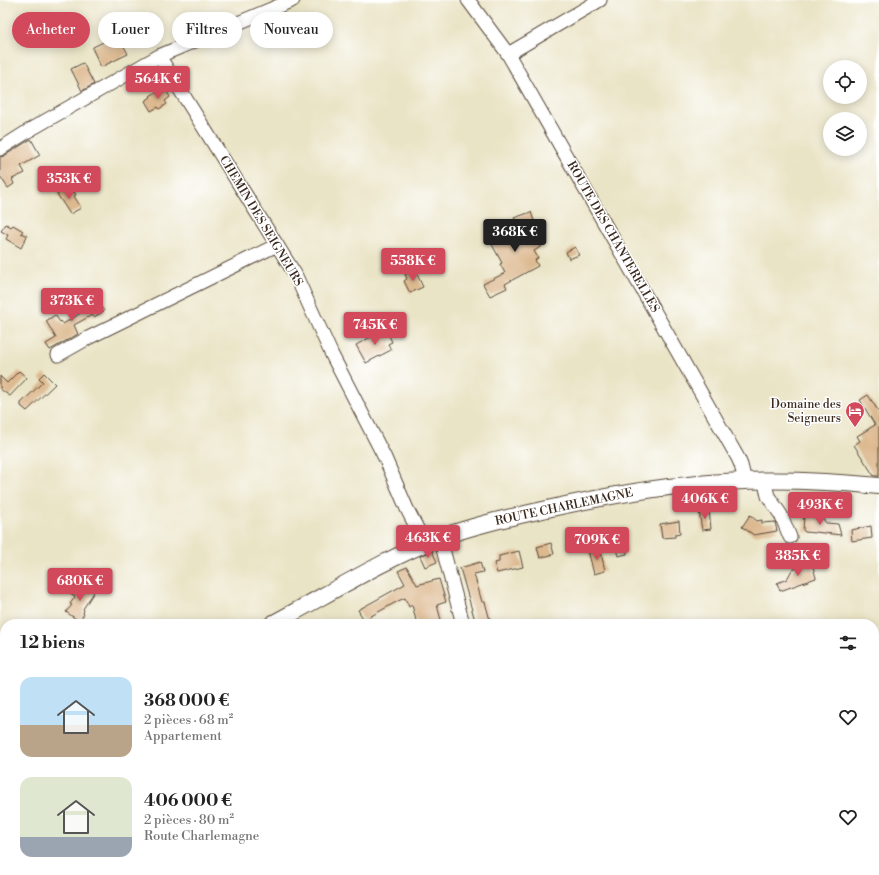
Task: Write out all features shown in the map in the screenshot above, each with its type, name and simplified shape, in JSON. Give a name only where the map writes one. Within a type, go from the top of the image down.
[{"type":"main road","name":"ROUTE CHARLEMAGNE","points":[[281,619],[389,561],[425,544],[486,523],[609,496],[698,484],[764,480],[827,482],[879,486]]},
{"type":"street","points":[[0,149],[33,128],[159,56],[292,0]]},
{"type":"street","name":"ROUTE DES CHANTERELLES","points":[[468,0],[508,54],[727,438],[741,465],[745,481]]},
{"type":"street","points":[[508,54],[600,0]]},
{"type":"street","name":"CHEMIN DES SEIGNEURS","points":[[159,56],[295,274],[332,355],[385,458],[407,509],[425,544]]},
{"type":"street","points":[[58,355],[88,338],[277,245]]},
{"type":"street","points":[[764,480],[768,496],[781,515],[790,537]]},
{"type":"street","points":[[440,538],[461,619]]},
{"type":"building","points":[[98,45],[98,48],[125,48],[128,54],[101,67],[93,47]]},
{"type":"building","points":[[83,63],[94,84],[82,91],[71,69]]},
{"type":"building","points":[[164,87],[170,97],[165,101],[167,104],[159,109],[158,107],[151,111],[145,101]]},
{"type":"building","points":[[31,139],[40,155],[21,166],[25,173],[12,179],[14,184],[8,188],[0,176],[0,157]]},
{"type":"building","points":[[70,186],[76,195],[74,196],[81,208],[70,214],[57,194]]},
{"type":"building","points":[[531,212],[535,224],[531,226],[542,246],[534,251],[538,258],[535,260],[538,266],[505,284],[507,288],[490,296],[483,284],[505,273],[500,264],[502,263],[489,239],[498,235],[499,237],[517,224],[514,218]]},
{"type":"building","points":[[6,224],[11,227],[13,225],[23,231],[21,233],[27,236],[21,248],[6,239],[8,235],[1,231]]},
{"type":"building","points":[[575,247],[579,255],[569,259],[566,252]]},
{"type":"building","points":[[415,270],[423,287],[410,293],[404,281],[407,279],[405,274]]},
{"type":"building","points":[[92,294],[104,311],[94,317],[92,315],[74,325],[78,334],[50,350],[46,344],[56,338],[46,321],[55,315],[63,324],[86,310],[81,301]]},
{"type":"building","points":[[386,329],[392,342],[388,344],[391,350],[366,363],[356,345]]},
{"type":"building","points":[[19,371],[27,378],[10,396],[0,389],[0,376],[7,383]]},
{"type":"building","points":[[44,373],[55,384],[27,411],[21,406],[21,403],[43,382],[39,378]]},
{"type":"building","points":[[868,395],[879,412],[879,476],[874,476],[854,445],[860,441],[857,436],[875,425],[860,400]]},
{"type":"building","points":[[709,510],[711,529],[702,530],[699,511]]},
{"type":"building","points":[[750,515],[757,521],[762,520],[762,523],[775,522],[777,531],[754,535],[742,527]]},
{"type":"building","points":[[804,516],[822,518],[826,523],[838,524],[841,535],[805,532],[803,530]]},
{"type":"building","points":[[679,521],[680,534],[675,535],[675,537],[662,538],[660,524]]},
{"type":"building","points":[[871,526],[872,538],[852,541],[851,530]]},
{"type":"building","points":[[624,536],[627,554],[618,556],[613,538]]},
{"type":"building","points":[[551,543],[554,554],[540,558],[537,547]]},
{"type":"building","points":[[600,548],[605,571],[594,574],[588,550]]},
{"type":"building","points":[[432,551],[437,562],[425,567],[420,556]]},
{"type":"building","points":[[519,551],[523,567],[497,573],[494,563],[499,562],[499,556]]},
{"type":"building","points":[[480,562],[483,572],[474,574],[482,602],[485,602],[490,619],[475,619],[460,568]]},
{"type":"building","points":[[812,563],[816,578],[780,591],[777,583],[787,579],[792,570]]},
{"type":"building","points":[[407,567],[417,585],[439,579],[446,602],[437,605],[441,619],[416,619],[412,605],[409,607],[405,598],[363,619],[358,610],[405,584],[398,571]]},
{"type":"building","points":[[82,584],[94,592],[83,609],[84,614],[80,619],[76,619],[66,612],[72,605],[70,604],[75,597],[70,594],[74,587],[78,590]]},
{"type":"place","name":"Domaine des Seigneurs","points":[[855,428]]}]
